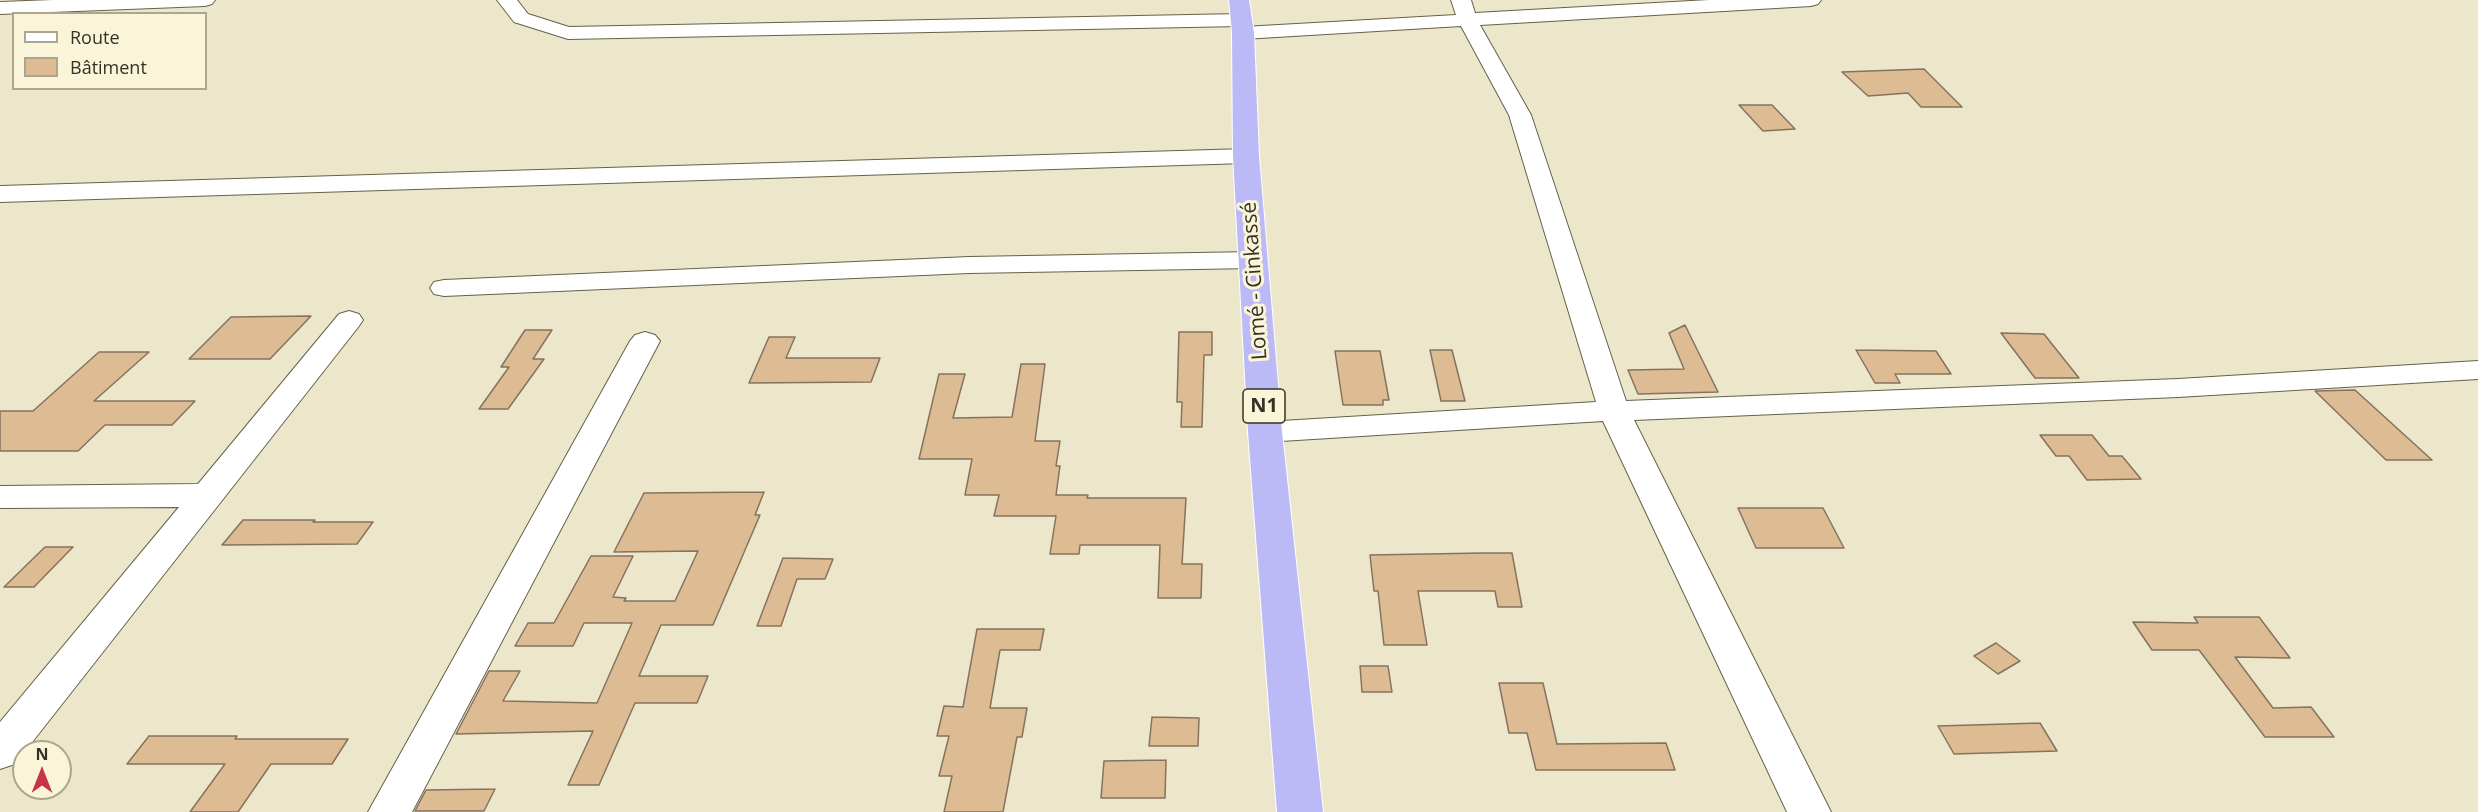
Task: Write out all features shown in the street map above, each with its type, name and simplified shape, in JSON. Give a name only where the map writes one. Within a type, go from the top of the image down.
[{"type":"highway","name":"Lomé - Cinkassé","points":[[1241,18],[1246,156],[1265,432],[1300,812]]},
{"type":"street","points":[[0,8],[205,0]]},
{"type":"street","points":[[507,0],[520,18],[568,33],[1241,18],[1811,0]]},
{"type":"street","points":[[1465,10],[1520,115],[1614,411],[1809,812]]},
{"type":"street","points":[[0,194],[1246,156]]},
{"type":"street","points":[[444,288],[969,265],[1253,260]]},
{"type":"street","points":[[0,752],[349,320]]},
{"type":"street","points":[[390,812],[645,341]]},
{"type":"street","points":[[1265,432],[1614,411],[2178,388],[2478,370]]},
{"type":"street","points":[[0,497],[208,495]]},
{"type":"building","points":[[1924,69],[1962,107],[1921,107],[1908,93],[1868,96],[1842,72]]},
{"type":"building","points":[[1739,105],[1772,105],[1795,129],[1763,131]]},
{"type":"building","points":[[311,316],[270,359],[189,359],[231,317]]},
{"type":"building","points":[[1685,325],[1718,392],[1638,394],[1628,370],[1684,369],[1669,333]]},
{"type":"building","points":[[525,330],[552,330],[533,359],[544,359],[508,409],[479,409],[509,367],[501,367]]},
{"type":"building","points":[[1179,332],[1212,332],[1212,355],[1204,355],[1202,427],[1181,427],[1182,402],[1177,402]]},
{"type":"building","points":[[2001,333],[2044,334],[2079,378],[2035,378]]},
{"type":"building","points":[[769,337],[795,337],[786,358],[880,358],[871,382],[749,383]]},
{"type":"building","points":[[1430,350],[1452,350],[1465,401],[1441,401]]},
{"type":"building","points":[[1856,350],[1936,351],[1951,374],[1895,374],[1900,383],[1875,383]]},
{"type":"building","points":[[1335,351],[1380,351],[1389,400],[1383,400],[1383,405],[1343,405]]},
{"type":"building","points":[[99,352],[149,352],[94,401],[195,401],[172,425],[105,425],[78,451],[0,451],[0,411],[33,411]]},
{"type":"building","points":[[1021,364],[1045,364],[1035,441],[1060,441],[1056,466],[1060,466],[1056,495],[1088,495],[1087,498],[1186,498],[1182,564],[1202,564],[1201,598],[1158,598],[1160,545],[1080,545],[1079,554],[1050,554],[1056,516],[994,516],[999,495],[965,495],[972,459],[919,459],[939,374],[965,374],[953,418],[1012,417]]},
{"type":"building","points":[[2355,390],[2432,460],[2386,460],[2315,391]]},
{"type":"building","points":[[2040,435],[2092,435],[2109,456],[2122,456],[2141,479],[2087,480],[2069,456],[2056,456]]},
{"type":"building","points":[[764,492],[755,515],[760,515],[713,625],[661,625],[639,676],[708,676],[697,703],[635,703],[599,785],[568,785],[593,731],[456,734],[489,671],[520,671],[503,701],[597,703],[632,623],[584,623],[573,646],[515,646],[528,623],[554,623],[591,556],[633,556],[613,597],[626,598],[624,601],[675,601],[698,551],[614,552],[644,493]]},
{"type":"building","points":[[1738,508],[1823,508],[1844,548],[1756,548]]},
{"type":"building","points":[[243,520],[373,522],[357,544],[222,545]]},
{"type":"building","points":[[45,547],[73,547],[34,587],[4,587]]},
{"type":"building","points":[[1512,553],[1522,607],[1498,607],[1495,591],[1418,591],[1427,645],[1384,645],[1378,591],[1374,591],[1370,555]]},
{"type":"building","points":[[783,558],[833,559],[825,579],[797,579],[781,626],[757,626]]},
{"type":"building","points":[[2194,617],[2259,617],[2290,658],[2235,657],[2273,708],[2311,707],[2334,737],[2265,737],[2199,650],[2152,650],[2133,622],[2198,623]]},
{"type":"building","points":[[977,629],[1044,629],[1040,650],[1000,650],[990,708],[1027,708],[1022,737],[1017,737],[1003,812],[944,812],[952,776],[939,776],[949,736],[937,736],[944,706],[963,707]]},
{"type":"building","points":[[1996,643],[2020,661],[1998,674],[1974,656]]},
{"type":"building","points":[[1360,666],[1388,666],[1392,692],[1362,692]]},
{"type":"building","points":[[1499,683],[1543,683],[1557,744],[1666,743],[1675,770],[1536,770],[1527,733],[1509,733]]},
{"type":"building","points":[[1152,717],[1199,718],[1198,746],[1149,746]]},
{"type":"building","points":[[2040,723],[2057,751],[1954,754],[1938,726]]},
{"type":"building","points":[[149,736],[348,739],[332,764],[271,764],[238,812],[190,812],[225,764],[127,764]]},
{"type":"building","points":[[1166,760],[1165,798],[1101,798],[1104,761]]},
{"type":"building","points":[[495,789],[484,811],[415,811],[426,790]]}]
